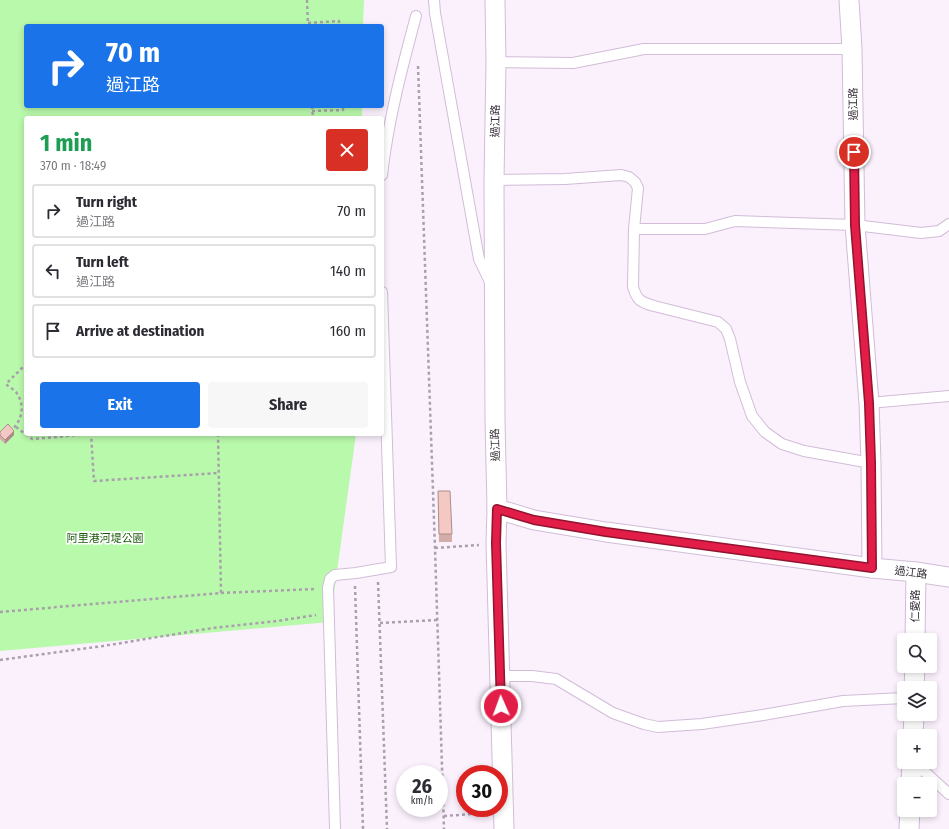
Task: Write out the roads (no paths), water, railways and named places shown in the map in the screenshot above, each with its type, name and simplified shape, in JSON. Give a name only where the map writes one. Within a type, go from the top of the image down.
[{"type":"street","name":"過江路","points":[[495,0],[494,413],[497,509],[534,520],[606,532],[949,577]]},
{"type":"street","name":"過江路","points":[[849,0],[852,49],[855,225],[869,403],[872,568]]},
{"type":"street","points":[[497,509],[496,543],[504,829]]},
{"type":"street","name":"仁愛路","points":[[915,633],[916,572]]},
{"type":"street","points":[[909,829],[910,817]]},
{"type":"lane","points":[[434,0],[435,13],[479,259],[494,291]]},
{"type":"lane","points":[[384,159],[399,84],[416,16]]},
{"type":"lane","points":[[496,62],[573,63],[644,49],[852,49]]},
{"type":"lane","points":[[494,180],[565,179],[621,175],[629,177],[635,182],[638,188],[634,229],[633,287],[636,296],[645,303],[718,322],[726,329],[730,339],[740,382],[752,416],[765,432],[782,444],[804,451],[871,463]]},
{"type":"lane","points":[[634,229],[705,229],[735,221],[855,225],[921,233],[939,231],[949,224]]},
{"type":"lane","points":[[335,829],[328,588],[330,579],[335,575],[391,568],[384,353]]},
{"type":"lane","points":[[869,403],[949,396]]},
{"type":"lane","points":[[500,676],[532,676],[556,679],[613,713],[644,724],[658,727],[702,724],[843,701],[897,698]]},
{"type":"lane","points":[[921,769],[949,794]]},
{"type":"park label","name":"阿里港河堤公園","points":[[105,538]]}]
